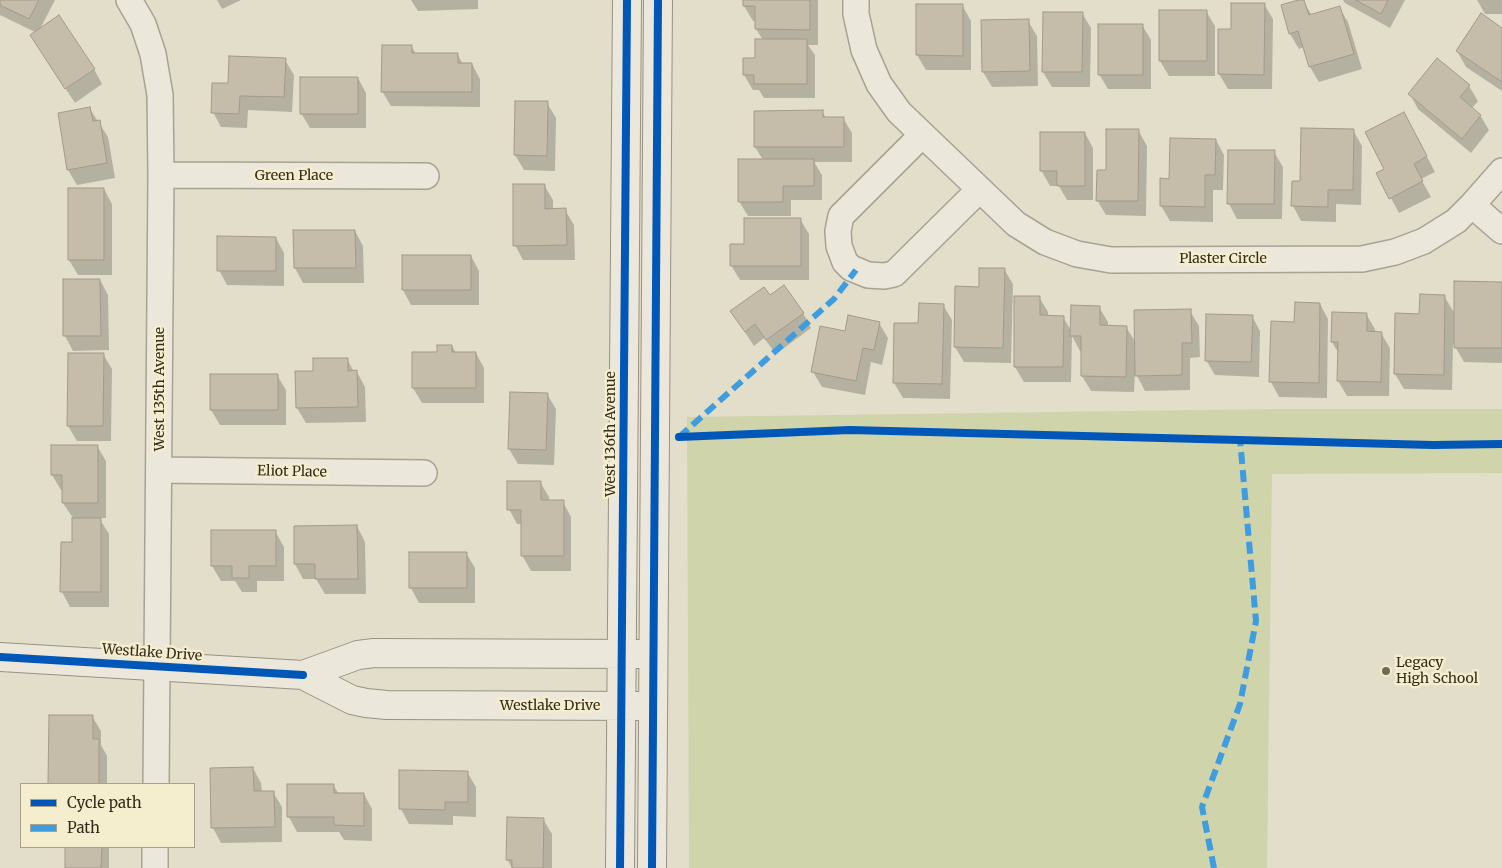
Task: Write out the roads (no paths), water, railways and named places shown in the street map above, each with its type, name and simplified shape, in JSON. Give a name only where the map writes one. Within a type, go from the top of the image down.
[{"type":"main road","name":"West 136th Avenue","points":[[620,868],[627,0]]},
{"type":"main road","points":[[652,868],[658,0]]},
{"type":"main road","name":"Westlake Drive","points":[[303,676],[358,654],[374,652],[652,654]]},
{"type":"main road","name":"Westlake Drive","points":[[0,657],[303,676],[352,700],[397,706],[652,706]]},
{"type":"street","name":"West 135th Avenue","points":[[129,0],[143,24],[158,75],[160,95],[156,783]]},
{"type":"street","name":"Plaster Circle","points":[[856,0],[856,14],[864,50],[879,84],[899,112],[1016,224],[1045,242],[1077,254],[1111,260],[1362,259],[1396,252],[1424,241],[1456,221],[1502,171]]},
{"type":"street","points":[[922,135],[841,216],[838,231],[839,246],[845,262],[851,268],[868,275],[884,276],[894,274],[980,190]]},
{"type":"street","name":"Green Place","points":[[161,175],[426,176]]},
{"type":"street","points":[[1472,205],[1502,230]]},
{"type":"street","name":"Eliot Place","points":[[159,470],[424,473]]},
{"type":"street","points":[[155,848],[155,868]]},
{"type":"place","name":"Legacy High School","points":[[1386,671]]}]
